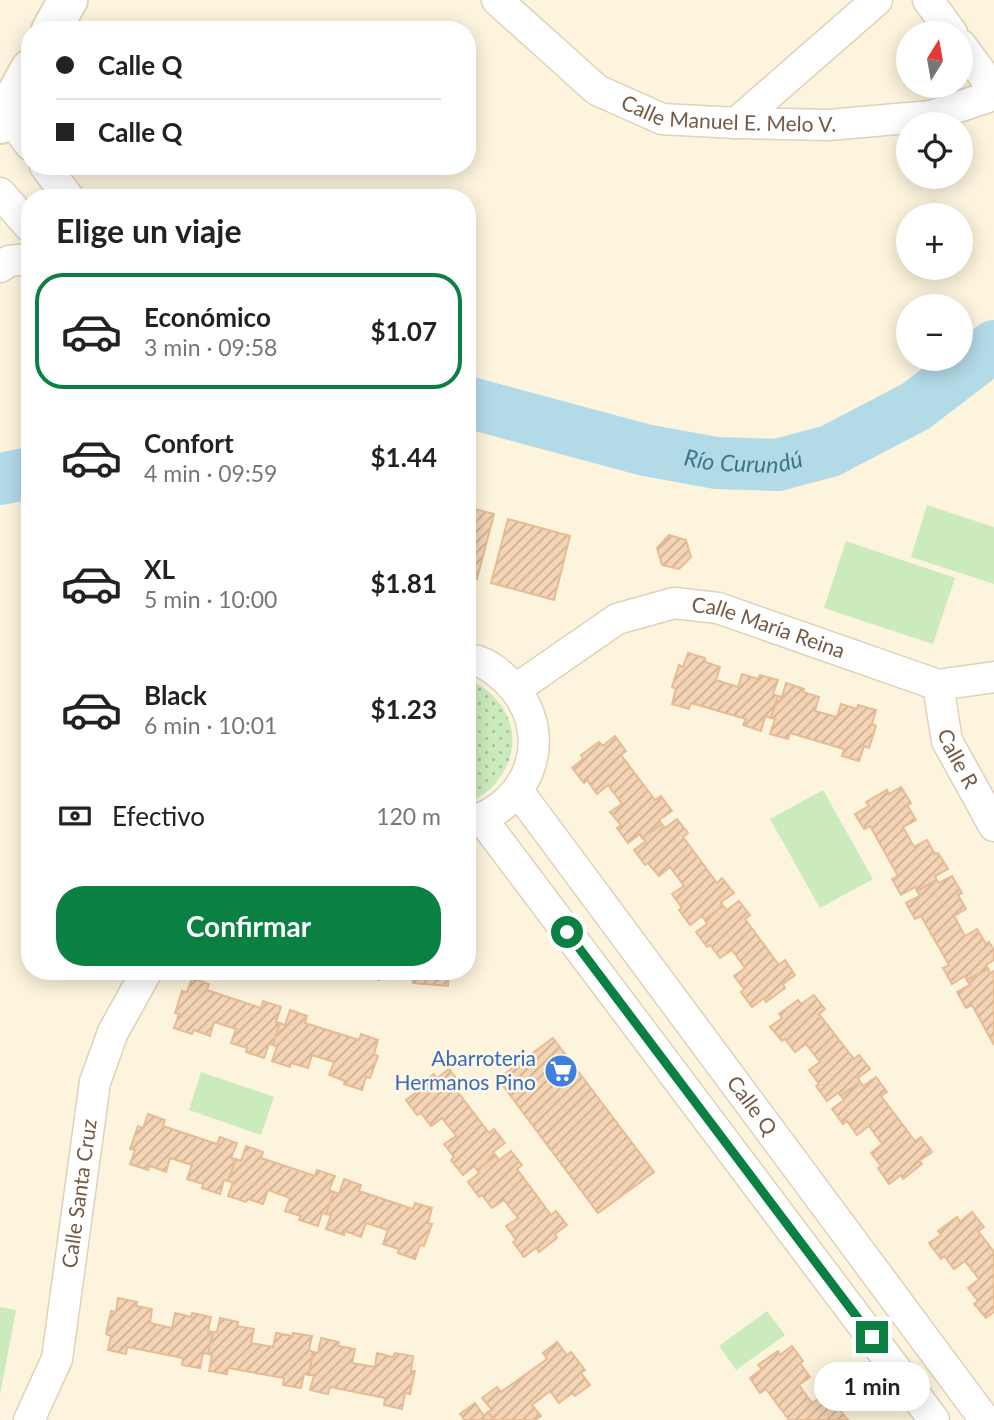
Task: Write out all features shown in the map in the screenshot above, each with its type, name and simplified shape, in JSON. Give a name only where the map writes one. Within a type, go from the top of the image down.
[{"type":"main road","points":[[56,21],[68,0]]},
{"type":"main road","points":[[3,118],[21,85]]},
{"type":"street","name":"Calle Manuel E. Melo V.","points":[[497,0],[597,90],[662,119],[828,125],[931,116],[994,92]]},
{"type":"street","points":[[736,123],[877,0]]},
{"type":"street","points":[[928,0],[943,21]]},
{"type":"street","points":[[973,62],[994,92]]},
{"type":"street","points":[[3,118],[21,136]]},
{"type":"street","points":[[0,193],[21,217]]},
{"type":"street","points":[[0,267],[9,261],[21,259]]},
{"type":"street","name":"Calle María Reina","points":[[516,689],[617,619],[674,603],[718,608],[939,685],[994,677]]},
{"type":"street","points":[[476,660],[497,671],[516,689],[528,708],[534,751],[528,772],[518,791],[502,807],[476,820]]},
{"type":"street","name":"Calle R","points":[[939,685],[947,741],[994,826]]},
{"type":"street","name":"Calle Q","points":[[518,791],[985,1420]]},
{"type":"street","name":"Calle Q","points":[[476,824],[934,1420]]},
{"type":"street","name":"Calle Santa Cruz","points":[[29,1420],[57,1359],[95,1082],[113,1032],[143,980]]},
{"type":"green space","points":[[927,505],[994,527],[994,584],[911,557]]},
{"type":"green space","points":[[846,541],[955,578],[933,644],[824,608]]},
{"type":"green space","points":[[476,684],[492,694],[501,705],[512,730],[510,757],[504,771],[492,788],[477,798]]},
{"type":"green space","points":[[823,790],[873,879],[820,908],[770,819]]},
{"type":"green space","points":[[201,1072],[274,1097],[261,1135],[189,1110]]},
{"type":"green space","points":[[0,1307],[16,1310],[0,1395]]},
{"type":"green space","points":[[767,1311],[785,1335],[736,1370],[719,1346]]},
{"type":"building","points":[[476,509],[494,514],[476,579]]},
{"type":"building","points":[[508,519],[570,536],[554,600],[491,583]]},
{"type":"building","points":[[669,535],[686,540],[691,557],[679,569],[662,565],[657,548]]},
{"type":"building","points":[[688,653],[705,658],[705,662],[720,667],[716,680],[738,687],[742,674],[758,679],[760,675],[778,680],[773,694],[778,696],[771,718],[765,716],[761,731],[743,725],[746,719],[691,703],[689,709],[672,704],[676,689],[672,687],[679,665],[683,667]]},
{"type":"building","points":[[786,683],[819,697],[815,711],[837,717],[841,704],[857,709],[858,705],[876,710],[872,724],[876,726],[869,748],[864,746],[859,761],[842,756],[844,749],[790,733],[788,739],[770,734],[775,719],[771,718],[778,696],[782,697]]},
{"type":"building","points":[[615,736],[626,751],[621,755],[655,800],[661,796],[672,811],[659,820],[662,824],[642,838],[640,834],[628,843],[617,828],[621,825],[610,812],[622,804],[608,785],[597,794],[587,780],[584,783],[572,768],[583,759],[581,755],[599,742],[603,746]]},
{"type":"building","points":[[901,787],[911,803],[907,805],[916,820],[903,827],[914,847],[927,840],[948,869],[935,876],[937,880],[917,891],[915,887],[901,895],[892,879],[898,876],[870,826],[864,829],[855,814],[869,806],[866,802],[887,790],[889,794]]},
{"type":"building","points":[[677,819],[688,833],[683,837],[717,883],[722,878],[734,893],[721,902],[723,906],[705,920],[702,916],[690,925],[672,894],[684,886],[670,867],[659,876],[648,863],[645,865],[634,850],[646,841],[642,838],[662,824],[665,828]]},
{"type":"building","points":[[952,876],[962,893],[958,895],[966,909],[954,916],[965,936],[977,929],[986,944],[989,942],[994,950],[994,960],[986,965],[988,969],[967,980],[965,976],[952,984],[943,968],[949,965],[921,916],[915,919],[906,903],[920,896],[917,891],[937,880],[939,883]]},
{"type":"building","points":[[739,901],[750,915],[745,919],[779,965],[785,960],[795,975],[783,984],[785,988],[766,1002],[764,998],[752,1007],[741,992],[744,989],[734,976],[745,968],[732,950],[720,958],[696,932],[707,924],[705,920],[723,906],[727,910]]},
{"type":"building","points":[[988,969],[990,973],[994,971],[994,1045],[972,1005],[966,1008],[957,992],[970,985],[967,980]]},
{"type":"building","points":[[191,980],[198,980],[209,984],[207,990],[261,1008],[263,1001],[281,1007],[276,1022],[280,1023],[273,1045],[269,1044],[264,1058],[231,1043],[236,1029],[214,1022],[210,1036],[194,1030],[192,1034],[174,1028],[179,1014],[175,1013],[182,991],[187,992]]},
{"type":"building","points":[[413,980],[448,980],[448,986],[413,983]]},
{"type":"building","points":[[814,995],[825,1009],[819,1014],[854,1059],[859,1055],[870,1069],[858,1078],[860,1082],[841,1096],[838,1093],[827,1101],[809,1070],[820,1062],[806,1044],[795,1052],[785,1039],[782,1041],[770,1027],[782,1018],[779,1014],[798,1000],[801,1004]]},
{"type":"building","points":[[290,1010],[307,1016],[305,1023],[359,1040],[361,1034],[378,1040],[374,1054],[378,1056],[370,1078],[366,1077],[362,1090],[329,1075],[334,1062],[312,1055],[308,1068],[291,1063],[290,1067],[272,1061],[277,1047],[273,1045],[280,1023],[285,1025]]},
{"type":"building","points":[[553,1038],[654,1172],[598,1213],[498,1079]]},
{"type":"building","points":[[449,1069],[460,1083],[454,1087],[489,1133],[494,1129],[505,1143],[493,1152],[496,1156],[477,1170],[474,1166],[463,1175],[451,1160],[454,1157],[444,1144],[456,1136],[442,1118],[431,1126],[421,1113],[417,1115],[406,1100],[418,1091],[414,1087],[434,1074],[437,1078]]},
{"type":"building","points":[[876,1077],[887,1092],[881,1096],[915,1141],[921,1137],[932,1152],[919,1161],[922,1164],[903,1179],[901,1175],[889,1184],[878,1168],[881,1166],[871,1153],[882,1144],[869,1126],[857,1135],[847,1121],[843,1124],[832,1109],[844,1100],[841,1096],[860,1082],[863,1086]]},
{"type":"building","points":[[148,1114],[165,1120],[163,1126],[217,1144],[220,1137],[237,1143],[231,1158],[236,1159],[228,1181],[224,1180],[220,1194],[187,1179],[192,1165],[170,1158],[166,1172],[150,1166],[148,1170],[130,1164],[135,1150],[130,1149],[138,1126],[143,1128]]},
{"type":"building","points":[[246,1146],[263,1152],[261,1158],[315,1176],[317,1170],[335,1176],[329,1190],[334,1192],[326,1214],[322,1213],[318,1226],[299,1220],[301,1216],[285,1211],[290,1198],[268,1190],[263,1204],[228,1196],[233,1183],[228,1181],[236,1159],[241,1161]]},
{"type":"building","points":[[511,1151],[522,1165],[517,1169],[551,1215],[556,1211],[567,1225],[555,1234],[557,1238],[539,1252],[536,1248],[524,1257],[506,1226],[518,1218],[504,1200],[492,1208],[468,1182],[479,1173],[477,1170],[496,1156],[499,1160]]},
{"type":"building","points":[[344,1179],[361,1185],[359,1191],[413,1209],[415,1203],[432,1208],[428,1223],[432,1224],[424,1246],[420,1245],[415,1259],[398,1253],[399,1249],[383,1244],[388,1230],[366,1223],[361,1237],[345,1231],[344,1235],[326,1229],[331,1215],[326,1214],[334,1192],[339,1194]]},
{"type":"building","points":[[972,1212],[984,1227],[978,1231],[994,1252],[994,1312],[986,1318],[974,1304],[978,1301],[968,1288],[979,1279],[965,1261],[954,1269],[944,1256],[941,1259],[929,1243],[941,1235],[938,1231],[957,1217],[960,1222]]},
{"type":"building","points":[[118,1298],[152,1309],[150,1323],[172,1328],[175,1313],[191,1317],[192,1313],[211,1317],[208,1331],[213,1332],[208,1354],[203,1353],[200,1368],[182,1365],[183,1358],[127,1347],[126,1354],[108,1350],[111,1336],[106,1334],[111,1311],[116,1312]]},
{"type":"building","points":[[220,1318],[238,1322],[237,1326],[254,1329],[251,1343],[273,1347],[276,1333],[312,1336],[309,1350],[313,1352],[309,1375],[304,1374],[301,1388],[283,1385],[284,1378],[228,1368],[227,1374],[209,1371],[212,1355],[208,1354],[213,1332],[217,1332]]},
{"type":"building","points":[[321,1338],[339,1342],[338,1346],[355,1349],[352,1363],[375,1367],[377,1353],[393,1357],[395,1353],[413,1356],[411,1371],[415,1371],[410,1394],[405,1393],[402,1409],[384,1405],[385,1398],[330,1387],[328,1394],[310,1390],[314,1375],[309,1375],[313,1352],[318,1353]]},
{"type":"building","points":[[557,1342],[567,1355],[571,1352],[585,1370],[581,1373],[590,1385],[575,1396],[572,1393],[559,1403],[550,1391],[532,1405],[541,1416],[535,1420],[494,1420],[488,1412],[492,1410],[482,1398],[497,1387],[501,1392],[547,1359],[543,1353]]},
{"type":"building","points":[[792,1346],[810,1377],[799,1385],[812,1403],[824,1395],[848,1420],[789,1420],[766,1389],[760,1393],[750,1378],[762,1369],[758,1365],[778,1351],[780,1355]]},
{"type":"building","points":[[475,1403],[484,1416],[488,1412],[494,1420],[463,1420],[460,1414]]},
{"type":"waterway","name":"Río Curundú","points":[[476,404],[645,450],[716,463],[777,465],[830,451],[916,406],[994,346]]},
{"type":"waterway","name":"Río Curundú","points":[[0,479],[21,475]]},
{"type":"place","name":"Abarroteria Hermanos Pino","points":[[561,1071]]},
{"type":"route","points":[[567,932],[872,1337]]}]
